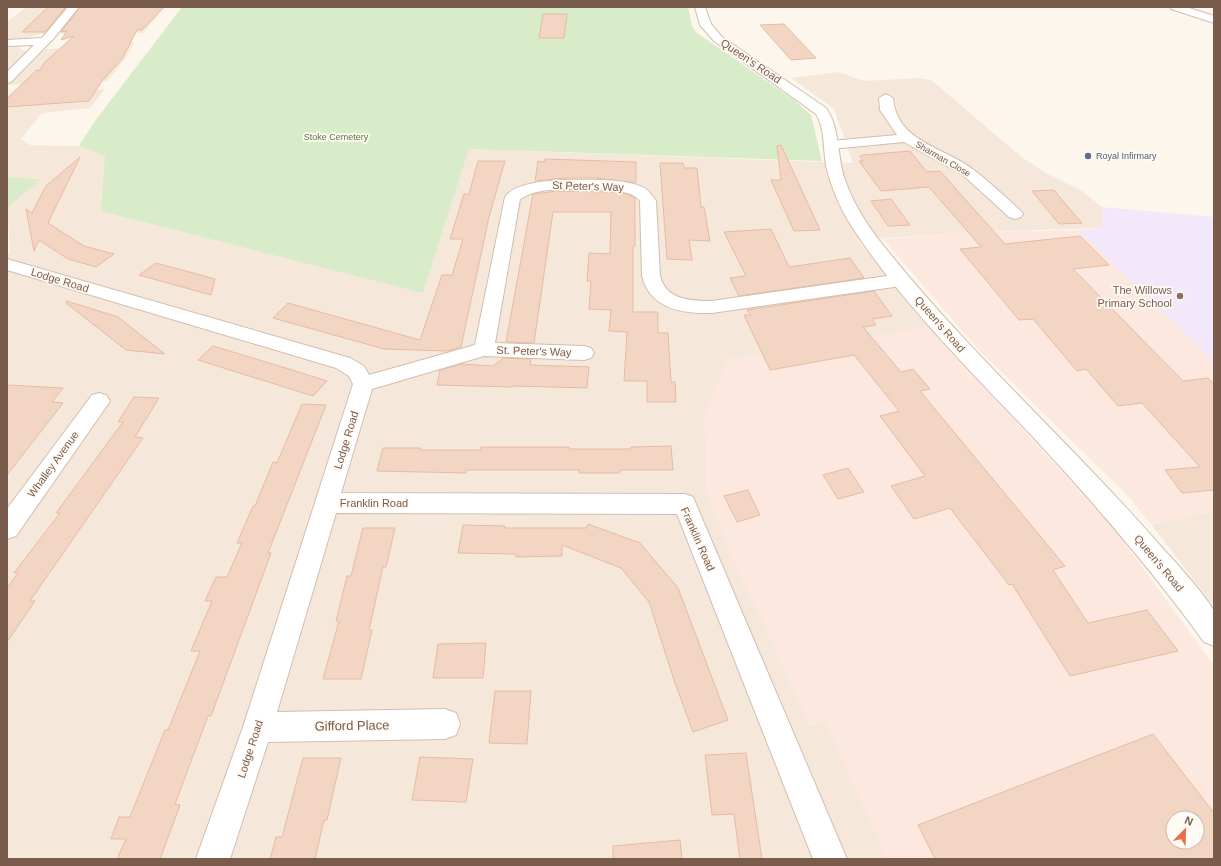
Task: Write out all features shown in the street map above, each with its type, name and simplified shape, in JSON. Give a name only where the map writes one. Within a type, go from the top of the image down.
[{"type":"street","points":[[7,79],[45,41],[74,7]]},
{"type":"street","name":"Queen's Road","points":[[700,7],[706,25],[718,38],[821,111],[826,119],[832,155],[850,210],[865,233],[901,280],[992,382],[1089,483],[1138,538],[1181,588],[1214,633]]},
{"type":"street","points":[[1175,7],[1214,20]]},
{"type":"street","points":[[7,44],[45,41]]},
{"type":"street","name":"Sharman Close","points":[[884,106],[906,138],[968,172],[1015,214]]},
{"type":"street","name":"Sharman Close","points":[[831,145],[906,138]]},
{"type":"street","name":"St Peter's Way","points":[[484,349],[513,197],[520,191],[533,187],[546,185],[622,187],[635,189],[644,194],[648,201],[651,276],[655,288],[665,297],[678,303],[698,308],[712,307],[901,280]]},
{"type":"street","name":"Lodge Road","points":[[7,264],[343,363],[357,371],[363,384],[258,726],[213,859]]},
{"type":"street","points":[[363,384],[484,349]]},
{"type":"street","name":"St. Peter's Way","points":[[484,349],[584,353]]},
{"type":"street","name":"Whalley Avenue","points":[[7,528],[99,401]]},
{"type":"street","name":"Franklin Road","points":[[327,503],[685,504],[830,859]]},
{"type":"street","name":"Gifford Place","points":[[258,726],[446,724]]},
{"type":"shaded area","points":[[26,7],[165,7],[143,33],[40,34],[20,41],[17,46],[24,51],[135,42],[125,59],[107,81],[7,85],[7,22]]},
{"type":"shaded area","points":[[839,72],[864,81],[919,78],[931,80],[1023,158],[1046,173],[1082,191],[1102,207],[1102,228],[972,232],[858,240],[929,327],[729,359],[809,726],[826,721],[887,859],[7,859],[7,254],[10,253],[7,208],[40,179],[7,177],[7,98],[105,89],[90,108],[42,113],[21,139],[30,145],[79,146],[105,155],[423,293],[469,149],[853,163],[834,109],[791,78]]},
{"type":"shaded area","name":"The Willows Primary School","points":[[1102,207],[1214,217],[1214,362],[1078,230],[1102,228]]},
{"type":"shaded area","points":[[1078,230],[1214,362],[1214,511],[1151,524],[1127,495],[976,347],[883,239],[972,232]]},
{"type":"shaded area","points":[[929,327],[1115,530],[1214,665],[1214,859],[887,859],[826,722],[810,726],[730,552],[706,490],[705,412],[729,359]]},
{"type":"shaded area","points":[[1214,511],[1214,606],[1151,524]]},
{"type":"green space","name":"Stoke Cemetery","points":[[182,7],[688,7],[692,26],[697,33],[794,100],[811,115],[822,161],[469,149],[423,293],[101,211],[105,156],[79,146],[95,121]]},
{"type":"green space","points":[[7,177],[41,179],[7,208]]},
{"type":"building","points":[[48,7],[66,7],[45,32],[22,32]]},
{"type":"building","points":[[80,7],[164,7],[142,30],[137,30],[122,59],[102,81],[89,101],[7,107],[7,98],[37,70],[39,71],[45,62],[74,36],[61,40],[67,31],[61,32]]},
{"type":"building","points":[[543,14],[567,14],[564,38],[539,38]]},
{"type":"building","points":[[784,24],[816,58],[791,60],[760,25]]},
{"type":"building","points":[[781,145],[820,230],[794,231],[771,180],[781,180],[777,146]]},
{"type":"building","points":[[910,151],[927,172],[940,171],[1005,244],[1080,236],[1109,265],[1073,269],[1183,381],[1208,378],[1214,384],[1214,490],[1182,493],[1165,470],[1200,467],[1142,403],[1118,406],[1086,369],[1077,371],[1033,319],[1019,320],[960,249],[981,247],[929,187],[881,191],[859,161],[863,161],[860,156],[863,155]]},
{"type":"building","points":[[80,157],[48,223],[84,246],[114,254],[96,267],[68,259],[39,240],[34,251],[26,209],[32,213],[46,186]]},
{"type":"building","points":[[545,159],[636,162],[636,183],[596,178],[565,178],[535,181],[538,161],[544,162]]},
{"type":"building","points":[[478,161],[505,161],[489,217],[461,347],[447,351],[384,349],[273,318],[288,303],[420,340],[442,275],[452,275],[463,239],[450,239],[464,194],[469,194]]},
{"type":"building","points":[[660,163],[683,163],[684,168],[697,168],[701,207],[704,207],[710,241],[689,240],[692,260],[667,259]]},
{"type":"building","points":[[1054,190],[1082,223],[1059,224],[1032,191]]},
{"type":"building","points":[[557,191],[608,192],[627,194],[635,198],[633,312],[658,312],[658,333],[668,333],[671,382],[675,382],[676,402],[647,402],[647,381],[624,381],[627,332],[609,331],[611,310],[589,309],[591,281],[587,281],[589,253],[610,254],[611,212],[553,212],[534,343],[506,342],[533,194]]},
{"type":"building","points":[[891,199],[910,225],[888,226],[871,201]]},
{"type":"building","points":[[771,229],[789,267],[850,258],[864,278],[739,296],[730,278],[746,276],[724,232]]},
{"type":"building","points":[[156,263],[215,279],[211,295],[139,275]]},
{"type":"building","points":[[874,291],[892,316],[872,319],[876,325],[863,327],[901,372],[913,369],[930,389],[920,391],[1065,566],[1053,570],[1088,623],[1147,610],[1178,651],[1070,676],[1012,584],[1009,585],[950,508],[914,519],[891,486],[925,476],[880,416],[899,411],[854,355],[770,370],[744,315],[751,315],[747,310]]},
{"type":"building","points":[[67,301],[118,317],[165,354],[126,350],[66,303]]},
{"type":"building","points":[[213,346],[327,381],[313,396],[198,360]]},
{"type":"building","points":[[503,358],[531,359],[530,365],[589,367],[587,388],[437,385],[440,370],[461,364],[493,366]]},
{"type":"building","points":[[7,385],[63,388],[52,402],[63,403],[7,475]]},
{"type":"building","points":[[134,397],[159,398],[135,437],[143,438],[30,601],[35,601],[7,642],[7,588],[18,573],[14,573],[60,513],[56,513],[123,422],[118,422]]},
{"type":"building","points":[[302,404],[326,405],[268,553],[271,553],[211,716],[208,716],[175,804],[180,805],[160,859],[117,859],[126,839],[111,839],[119,817],[130,817],[165,730],[168,730],[200,651],[191,651],[212,601],[205,601],[216,577],[227,577],[242,543],[237,543],[253,506],[255,506],[273,462],[277,463]]},
{"type":"building","points":[[671,446],[673,470],[620,470],[620,473],[579,473],[579,470],[466,470],[466,473],[377,471],[383,448],[421,448],[420,450],[481,450],[481,447],[631,449],[631,447]]},
{"type":"building","points":[[848,468],[864,492],[838,499],[823,475]]},
{"type":"building","points":[[748,490],[760,515],[737,522],[724,496]]},
{"type":"building","points":[[588,524],[640,543],[678,588],[728,720],[693,732],[674,680],[649,602],[621,568],[562,545],[562,556],[516,557],[516,554],[458,553],[463,525],[505,526],[505,528],[586,528]]},
{"type":"building","points":[[363,528],[395,528],[386,567],[383,567],[369,630],[372,630],[361,679],[323,679],[339,621],[336,621],[347,576],[351,576]]},
{"type":"building","points":[[486,643],[483,678],[433,678],[438,644]]},
{"type":"building","points":[[495,691],[531,691],[527,744],[489,743]]},
{"type":"building","points":[[1153,734],[1214,813],[1214,859],[935,859],[918,825]]},
{"type":"building","points":[[746,753],[762,859],[740,859],[734,814],[712,815],[705,755]]},
{"type":"building","points":[[420,757],[473,759],[466,802],[412,800]]},
{"type":"building","points":[[303,758],[341,758],[327,820],[324,820],[315,859],[270,859],[276,837],[282,837]]},
{"type":"building","points":[[680,840],[682,859],[613,859],[613,846]]},
{"type":"place","name":"Royal Infirmary","points":[[1088,156]]},
{"type":"place","name":"The Willows Primary School","points":[[1180,296]]}]
